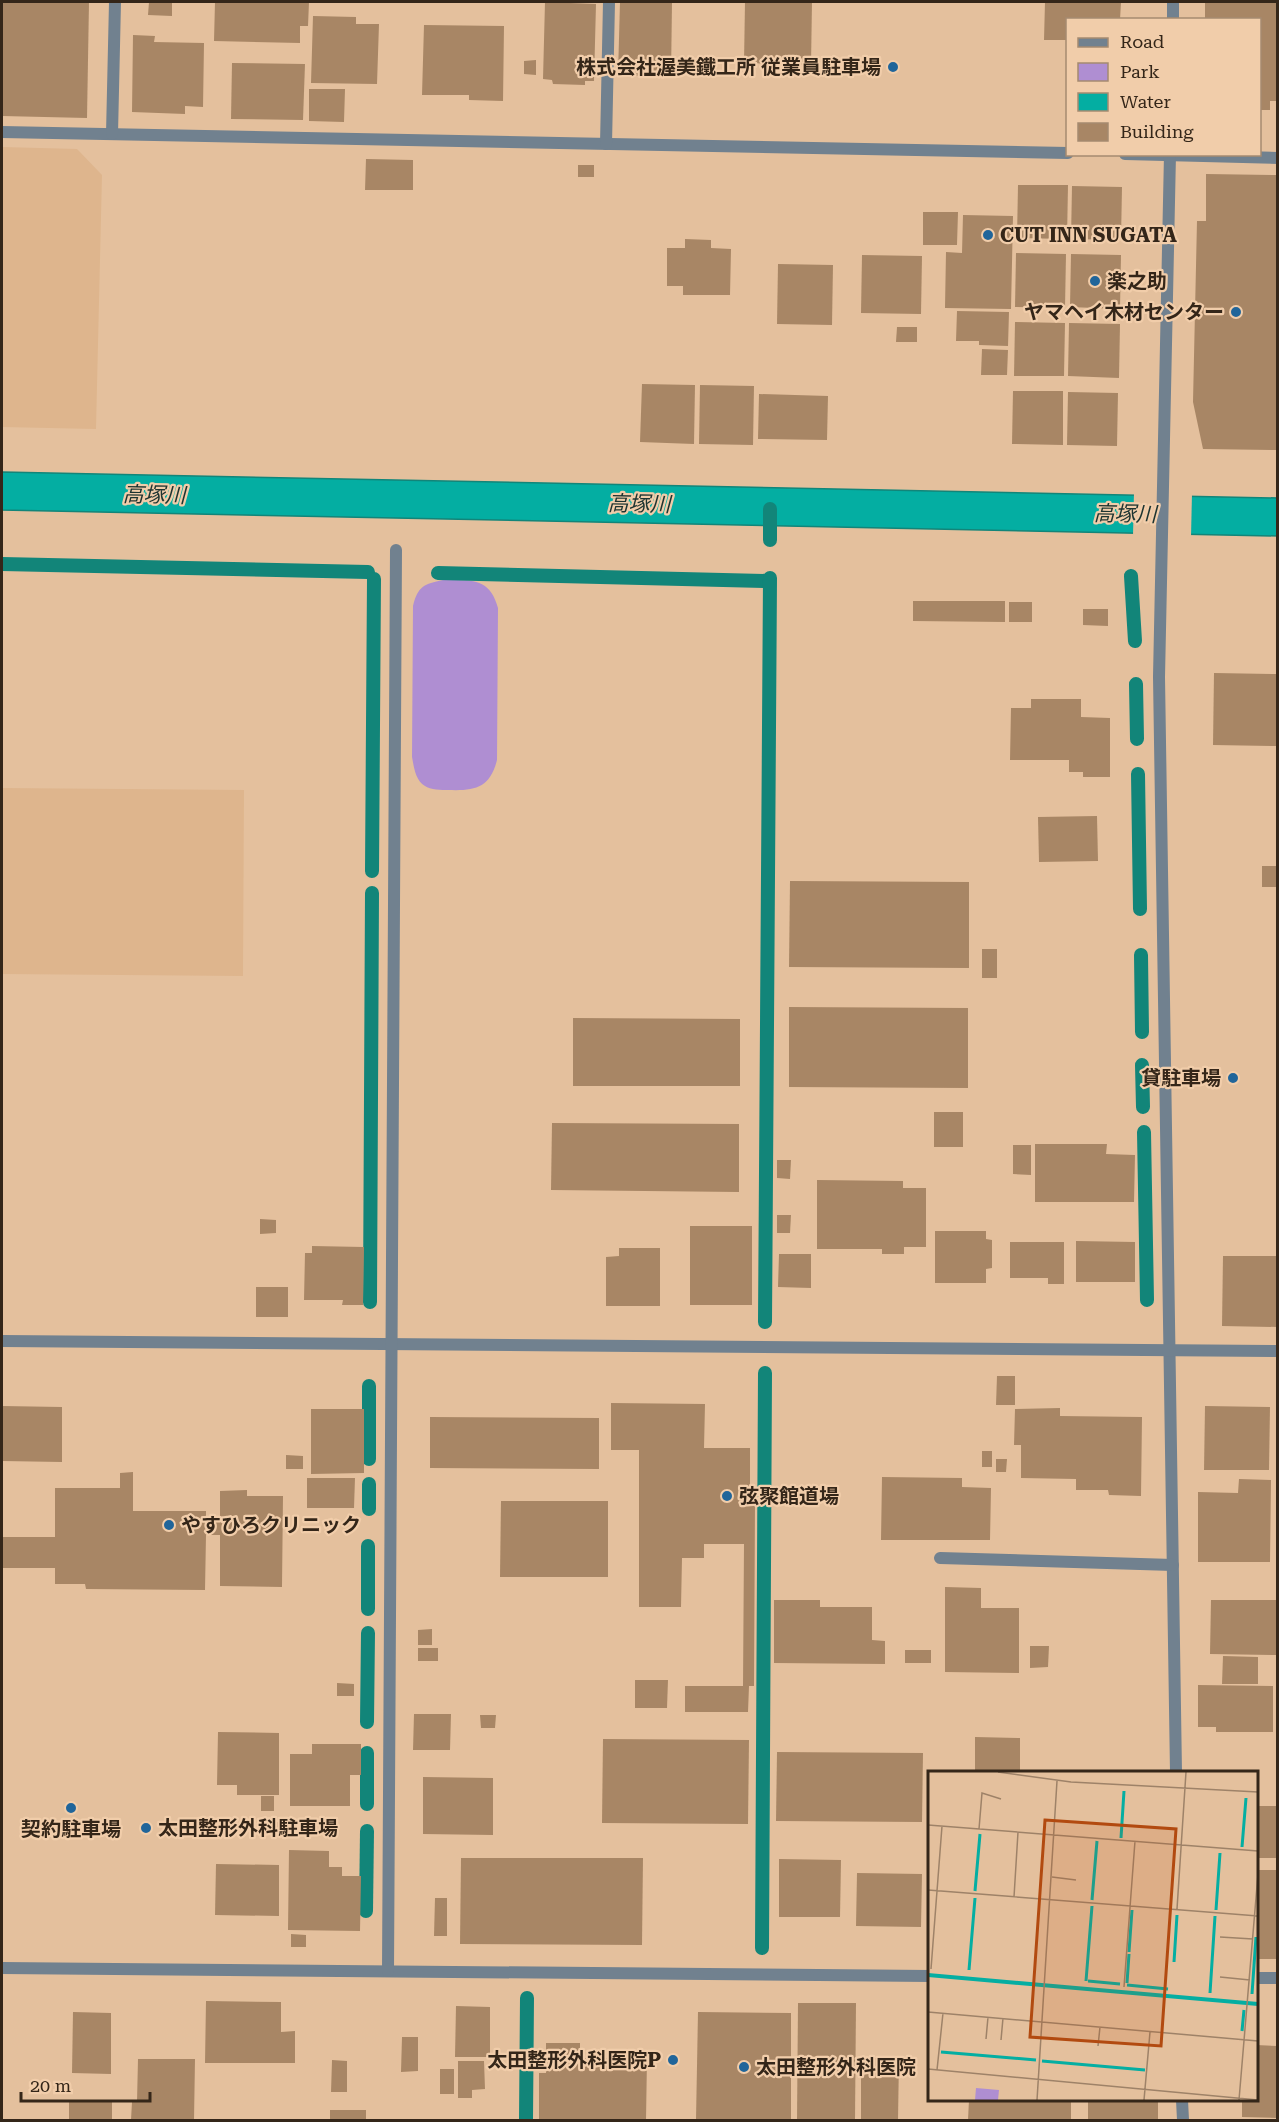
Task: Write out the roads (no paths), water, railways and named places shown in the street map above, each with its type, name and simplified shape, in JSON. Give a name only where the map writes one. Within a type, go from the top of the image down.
[{"type":"street","points":[[112,134],[115,2]]},
{"type":"street","points":[[606,144],[609,2]]},
{"type":"street","points":[[1173,2],[1173,18]]},
{"type":"street","points":[[2,132],[1066,153]]},
{"type":"street","points":[[1170,156],[1159,677],[1176,1771]]},
{"type":"street","points":[[1206,156],[1278,158]]},
{"type":"street","points":[[388,1971],[396,550]]},
{"type":"street","points":[[2,1341],[1278,1351]]},
{"type":"street","points":[[940,1558],[1173,1565]]},
{"type":"street","points":[[2,1968],[928,1976]]},
{"type":"street","points":[[1258,1978],[1278,1978]]},
{"type":"street","points":[[1182,2101],[1183,2121]]},
{"type":"water","name":"高塚川","points":[[2,472],[1277,498],[1278,536],[2,510]]},
{"type":"waterway","points":[[770,509],[770,540]]},
{"type":"waterway","points":[[2,564],[368,572]]},
{"type":"waterway","points":[[438,573],[769,581]]},
{"type":"waterway","points":[[1131,576],[1135,641]]},
{"type":"waterway","points":[[765,1322],[770,578]]},
{"type":"waterway","points":[[372,871],[374,579]]},
{"type":"waterway","points":[[1136,684],[1137,739]]},
{"type":"waterway","points":[[1138,774],[1140,909]]},
{"type":"waterway","points":[[370,1302],[372,893]]},
{"type":"waterway","points":[[1141,955],[1142,1032]]},
{"type":"waterway","points":[[1142,1065],[1143,1107]]},
{"type":"waterway","points":[[1144,1132],[1147,1300]]},
{"type":"waterway","points":[[762,1948],[765,1373]]},
{"type":"waterway","points":[[369,1386],[369,1459]]},
{"type":"waterway","points":[[369,1484],[369,1509]]},
{"type":"waterway","points":[[368,1546],[368,1609]]},
{"type":"waterway","points":[[367,1722],[368,1633]]},
{"type":"waterway","points":[[367,1753],[367,1804]]},
{"type":"waterway","points":[[366,1911],[367,1831]]},
{"type":"waterway","points":[[526,2120],[527,1998]]},
{"type":"place","name":"株式会社渥美鐵工所 従業員駐車場","points":[[893,67]]},
{"type":"place","name":"CUT INN SUGATA","points":[[988,235]]},
{"type":"place","name":"楽之助","points":[[1095,281]]},
{"type":"place","name":"ヤマヘイ木材センター","points":[[1236,312]]},
{"type":"place","name":"貸駐車場","points":[[1233,1078]]},
{"type":"place","name":"弦聚館道場","points":[[727,1496]]},
{"type":"place","name":"やすひろクリニック","points":[[169,1525]]},
{"type":"place","name":"契約駐車場","points":[[71,1808]]},
{"type":"place","name":"太田整形外科駐車場","points":[[146,1828]]},
{"type":"place","name":"太田整形外科医院P","points":[[673,2060]]},
{"type":"place","name":"太田整形外科医院","points":[[744,2067]]}]
